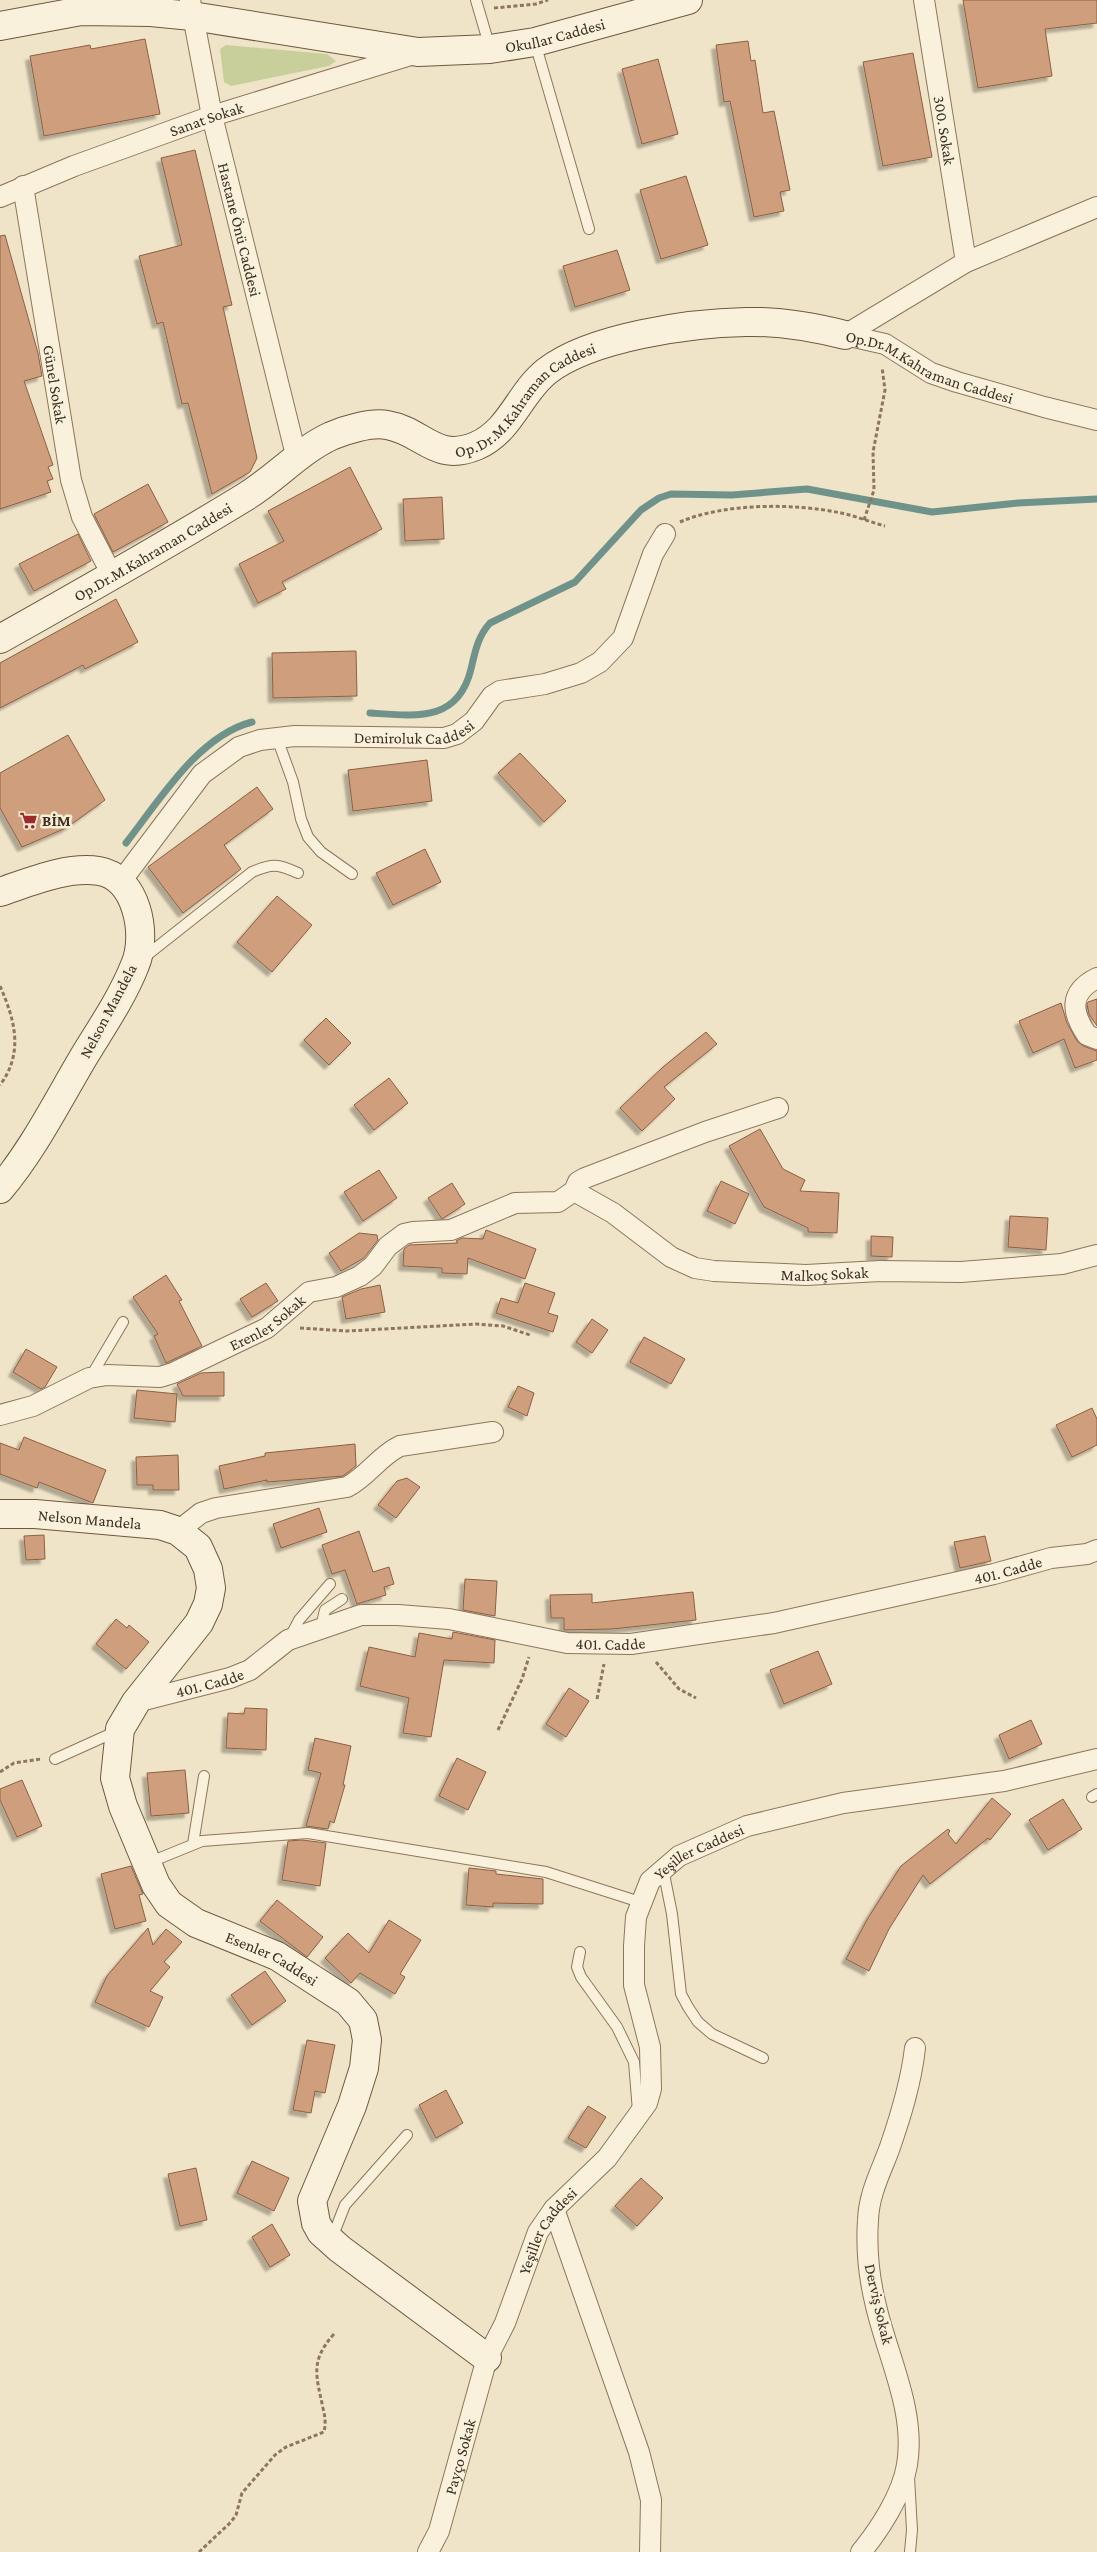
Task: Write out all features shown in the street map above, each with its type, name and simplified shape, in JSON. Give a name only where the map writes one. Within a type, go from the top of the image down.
[{"type":"street","name":"Okullar Caddesi","points":[[191,8],[418,52],[490,49],[535,42],[688,0]]},
{"type":"street","name":"300. Sokak","points":[[924,0],[966,262]]},
{"type":"street","points":[[0,26],[82,11],[191,8]]},
{"type":"street","name":"Hastane Önü Caddesi","points":[[191,8],[212,116],[296,459]]},
{"type":"street","name":"Sanat Sokak","points":[[0,197],[23,186],[212,116],[418,52]]},
{"type":"street","name":"Günel Sokak","points":[[23,186],[71,480],[82,517],[112,575]]},
{"type":"street","points":[[845,335],[966,262],[1097,207]]},
{"type":"street","name":"Op.Dr.M.Kahraman Caddesi","points":[[0,639],[248,496],[296,459],[331,436],[364,426],[386,424],[409,432],[436,449],[451,452],[466,450],[494,436],[508,422],[539,377],[556,364],[588,350],[629,338],[670,330],[746,322],[813,328],[870,340],[896,350],[931,373],[957,382],[1044,408],[1097,420]]},
{"type":"street","name":"Demiroluk Caddesi","points":[[122,880],[202,774],[238,747],[260,740],[277,738],[444,738],[457,734],[474,722],[492,696],[500,691],[545,684],[581,673],[600,662],[623,638],[650,562],[665,534]]},
{"type":"street","points":[[0,892],[74,871],[100,871],[122,880]]},
{"type":"street","name":"Nelson Mandela","points":[[0,1189],[40,1130],[136,964],[140,939],[136,910],[122,880]]},
{"type":"street","points":[[1097,978],[1081,990],[1076,998],[1074,1007],[1086,1035],[1097,1039]]},
{"type":"street","name":"Erenler Sokak","points":[[0,1415],[33,1406],[89,1378],[107,1375],[160,1377],[226,1349],[267,1328],[309,1292],[336,1287],[360,1276],[373,1266],[388,1246],[404,1234],[450,1230],[508,1204],[558,1202],[574,1191],[578,1182],[584,1178],[705,1132],[778,1108]]},
{"type":"street","name":"Malkoç Sokak","points":[[574,1191],[613,1213],[671,1257],[695,1268],[714,1271],[806,1275],[880,1271],[961,1272],[1062,1264],[1097,1255]]},
{"type":"street","points":[[178,1531],[201,1513],[216,1508],[347,1487],[358,1481],[389,1451],[400,1446],[493,1432]]},
{"type":"street","name":"Nelson Mandela","points":[[0,1514],[93,1518],[160,1525],[178,1531]]},
{"type":"street","name":"Esenler Caddesi","points":[[178,1531],[198,1547],[208,1569],[211,1588],[208,1604],[199,1623],[136,1702],[120,1729],[115,1778],[123,1806],[156,1884],[168,1904],[196,1923],[277,1956],[348,2002],[363,2020],[368,2040],[364,2068],[352,2106],[312,2201],[316,2222],[321,2232],[330,2241],[487,2358]]},
{"type":"street","name":"401. Cadde","points":[[136,1702],[230,1678],[250,1670],[288,1640],[321,1627],[361,1615],[398,1615],[449,1619],[567,1642],[631,1644],[774,1623],[994,1574],[1051,1558],[1087,1554],[1097,1550]]},
{"type":"street","name":"Yeşiller Caddesi","points":[[487,2358],[505,2323],[538,2232],[554,2209],[607,2158],[647,2102],[651,2089],[652,2074],[650,2047],[634,1985],[634,1946],[636,1917],[640,1902],[650,1881],[662,1868],[696,1846],[747,1826],[843,1803],[1004,1781],[1097,1759]]},
{"type":"street","name":"Derviş Sokak","points":[[861,2552],[883,2520],[898,2492],[907,2466],[907,2417],[876,2306],[868,2261],[868,2220],[874,2184],[889,2149],[912,2078],[915,2048]]},
{"type":"street","points":[[554,2209],[640,2452],[651,2500],[650,2552]]},
{"type":"street","name":"Payço Sokak","points":[[428,2552],[440,2531],[487,2358]]},
{"type":"lane","points":[[478,4],[490,49]]},
{"type":"lane","points":[[535,42],[589,229]]},
{"type":"lane","points":[[277,738],[293,782],[301,819],[308,837],[321,852],[352,874]]},
{"type":"lane","points":[[136,964],[252,872],[266,866],[279,864],[298,873]]},
{"type":"lane","points":[[89,1378],[123,1322]]},
{"type":"lane","points":[[288,1640],[299,1620],[330,1584]]},
{"type":"lane","points":[[321,1627],[325,1610],[342,1599]]},
{"type":"lane","points":[[54,1759],[120,1729]]},
{"type":"lane","points":[[193,1844],[204,1776]]},
{"type":"lane","points":[[147,1863],[202,1841],[308,1833],[546,1872],[640,1902]]},
{"type":"lane","points":[[662,1868],[672,1914],[682,1994],[688,2006],[698,2022],[712,2034],[764,2058]]},
{"type":"lane","points":[[580,1952],[577,1967],[581,1978],[617,2027],[634,2062],[638,2114]]},
{"type":"lane","points":[[330,2241],[345,2205],[406,2135]]},
{"type":"lane","points":[[907,2466],[911,2493],[910,2552]]},
{"type":"path","points":[[478,4],[536,4],[548,0]]},
{"type":"path","points":[[864,520],[874,490],[873,452],[885,390],[882,365],[892,358],[896,350]]},
{"type":"path","points":[[665,534],[677,524],[691,518],[732,508],[819,510],[840,513],[885,526]]},
{"type":"path","points":[[0,986],[14,1026],[15,1053],[10,1071],[0,1085]]},
{"type":"path","points":[[267,1328],[347,1331],[476,1324],[503,1326],[530,1335]]},
{"type":"path","points":[[498,1730],[522,1679],[528,1660],[532,1636]]},
{"type":"path","points":[[597,1699],[608,1644]]},
{"type":"path","points":[[654,1660],[679,1689],[696,1698]]},
{"type":"path","points":[[0,1772],[14,1763],[54,1759]]},
{"type":"path","points":[[199,2552],[231,2522],[236,2515],[242,2493],[274,2455],[286,2447],[324,2432],[325,2418],[316,2367],[319,2354],[334,2334]]},
{"type":"green space","points":[[226,45],[327,54],[336,61],[329,66],[231,86],[224,82],[220,49]]},
{"type":"building","points":[[963,0],[1097,0],[1097,23],[1045,29],[1052,76],[978,88]]},
{"type":"building","points":[[145,39],[160,114],[44,136],[30,56],[90,45],[91,49]]},
{"type":"building","points":[[748,41],[751,61],[755,60],[763,113],[774,111],[790,190],[780,192],[784,211],[754,217],[730,101],[724,102],[716,45]]},
{"type":"building","points":[[913,53],[932,157],[883,166],[863,62]]},
{"type":"building","points":[[658,59],[678,134],[642,144],[622,69]]},
{"type":"building","points":[[195,150],[232,305],[223,307],[257,458],[250,472],[212,494],[188,403],[182,404],[163,322],[157,324],[139,256],[182,245],[161,158]]},
{"type":"building","points":[[686,176],[708,245],[661,259],[640,190]]},
{"type":"building","points":[[5,235],[38,353],[42,376],[24,381],[53,465],[48,467],[53,479],[47,481],[51,492],[0,509],[0,236]]},
{"type":"building","points":[[617,250],[630,290],[575,307],[563,266]]},
{"type":"building","points":[[350,467],[382,529],[282,582],[286,589],[258,603],[239,564],[284,541],[268,511]]},
{"type":"building","points":[[148,484],[168,522],[113,552],[94,514]]},
{"type":"building","points":[[442,497],[444,539],[405,541],[403,499]]},
{"type":"building","points":[[78,534],[91,561],[34,591],[19,564]]},
{"type":"building","points":[[116,599],[138,642],[85,669],[83,665],[0,708],[0,663]]},
{"type":"building","points":[[356,651],[357,696],[273,698],[272,653]]},
{"type":"building","points":[[68,735],[105,800],[66,828],[22,847],[0,808],[0,773]]},
{"type":"building","points":[[520,753],[566,801],[544,822],[498,773]]},
{"type":"building","points":[[427,760],[432,801],[353,811],[348,770]]},
{"type":"building","points":[[257,787],[273,809],[224,845],[241,869],[183,913],[148,867]]},
{"type":"building","points":[[425,849],[441,882],[393,905],[376,873]]},
{"type":"building","points":[[277,896],[312,925],[272,972],[237,942]]},
{"type":"building","points":[[1097,999],[1097,1026],[1089,1014],[1087,1004]]},
{"type":"building","points":[[1061,1003],[1067,1023],[1077,1041],[1083,1046],[1097,1051],[1097,1060],[1075,1068],[1064,1039],[1033,1053],[1019,1021]]},
{"type":"building","points":[[326,1018],[351,1043],[329,1065],[304,1040]]},
{"type":"building","points":[[706,1032],[717,1044],[664,1087],[675,1099],[642,1131],[620,1108],[663,1067]]},
{"type":"building","points":[[389,1078],[408,1103],[374,1130],[354,1105]]},
{"type":"building","points":[[760,1129],[783,1169],[805,1180],[800,1191],[839,1193],[837,1233],[808,1232],[808,1228],[764,1207],[729,1146]]},
{"type":"building","points":[[379,1170],[397,1198],[363,1221],[344,1192]]},
{"type":"building","points":[[721,1181],[749,1194],[735,1224],[707,1211]]},
{"type":"building","points":[[452,1183],[465,1204],[442,1219],[428,1198]]},
{"type":"building","points":[[1010,1216],[1048,1218],[1046,1250],[1008,1247]]},
{"type":"building","points":[[486,1230],[536,1249],[525,1279],[468,1258],[467,1274],[442,1273],[442,1268],[403,1266],[404,1249],[409,1245],[458,1243],[456,1241],[462,1238],[483,1239]]},
{"type":"building","points":[[359,1233],[377,1235],[378,1240],[364,1258],[341,1271],[329,1253]]},
{"type":"building","points":[[871,1236],[893,1237],[892,1257],[871,1256]]},
{"type":"building","points":[[166,1275],[182,1300],[179,1301],[202,1346],[166,1363],[154,1336],[158,1334],[133,1297]]},
{"type":"building","points":[[266,1283],[278,1301],[252,1317],[240,1299]]},
{"type":"building","points":[[525,1283],[555,1293],[548,1313],[558,1316],[553,1332],[496,1313],[501,1298],[518,1303]]},
{"type":"building","points":[[380,1285],[385,1312],[346,1319],[342,1297],[361,1289]]},
{"type":"building","points":[[592,1319],[608,1330],[592,1353],[576,1342]]},
{"type":"building","points":[[644,1337],[685,1359],[671,1384],[630,1362]]},
{"type":"building","points":[[26,1349],[57,1367],[45,1387],[41,1389],[13,1372]]},
{"type":"building","points":[[224,1372],[224,1396],[183,1396],[177,1384],[201,1373]]},
{"type":"building","points":[[518,1386],[534,1393],[527,1416],[508,1407]]},
{"type":"building","points":[[137,1390],[177,1394],[175,1422],[134,1418]]},
{"type":"building","points":[[1092,1408],[1097,1419],[1097,1445],[1072,1457],[1056,1425]]},
{"type":"building","points":[[24,1437],[106,1470],[93,1503],[39,1482],[37,1488],[0,1474],[0,1443],[19,1450]]},
{"type":"building","points":[[355,1444],[356,1466],[343,1476],[267,1482],[267,1480],[224,1489],[219,1466],[265,1456],[265,1453]]},
{"type":"building","points":[[178,1455],[179,1490],[153,1490],[153,1485],[137,1485],[136,1457]]},
{"type":"building","points":[[407,1478],[420,1487],[396,1518],[378,1505],[397,1481]]},
{"type":"building","points":[[319,1508],[327,1532],[281,1548],[273,1524]]},
{"type":"building","points":[[359,1531],[373,1572],[389,1567],[394,1584],[384,1587],[386,1595],[357,1604],[345,1570],[332,1574],[322,1545]]},
{"type":"building","points":[[44,1535],[45,1559],[26,1560],[24,1536]]},
{"type":"building","points":[[985,1536],[991,1561],[960,1568],[954,1542]]},
{"type":"building","points":[[465,1579],[497,1581],[495,1616],[463,1610]]},
{"type":"building","points":[[693,1592],[696,1620],[612,1629],[564,1630],[564,1618],[551,1618],[550,1595],[592,1594],[592,1603]]},
{"type":"building","points":[[116,1619],[127,1628],[129,1625],[149,1642],[126,1669],[96,1644]]},
{"type":"building","points":[[453,1632],[495,1640],[494,1663],[444,1660],[431,1737],[403,1733],[409,1698],[360,1686],[369,1647],[415,1657],[419,1633],[452,1639]]},
{"type":"building","points":[[818,1651],[832,1684],[784,1704],[770,1670]]},
{"type":"building","points":[[569,1688],[589,1701],[566,1737],[546,1724]]},
{"type":"building","points":[[245,1708],[267,1709],[266,1750],[226,1748],[228,1713],[244,1714]]},
{"type":"building","points":[[1031,1720],[1042,1744],[1009,1759],[999,1735]]},
{"type":"building","points":[[315,1738],[351,1746],[343,1785],[345,1785],[334,1823],[330,1821],[328,1829],[306,1826],[321,1773],[308,1770]]},
{"type":"building","points":[[457,1758],[486,1772],[468,1810],[439,1796]]},
{"type":"building","points":[[185,1770],[189,1813],[151,1816],[147,1773]]},
{"type":"building","points":[[22,1780],[42,1826],[17,1837],[0,1800],[0,1789]]},
{"type":"building","points":[[992,1798],[1011,1814],[990,1840],[988,1838],[930,1884],[923,1875],[889,1929],[869,1971],[846,1959],[868,1918],[901,1866],[948,1829],[950,1831],[948,1834],[956,1844]]},
{"type":"building","points":[[1063,1799],[1082,1829],[1048,1850],[1029,1820]]},
{"type":"building","points":[[302,1840],[326,1843],[320,1886],[282,1880],[288,1841]]},
{"type":"building","points":[[131,1866],[143,1894],[139,1895],[146,1921],[115,1929],[101,1874]]},
{"type":"building","points":[[469,1868],[496,1871],[496,1874],[543,1879],[543,1904],[493,1903],[493,1907],[466,1905]]},
{"type":"building","points":[[277,1900],[323,1937],[307,1957],[260,1921]]},
{"type":"building","points":[[389,1920],[421,1940],[400,1974],[405,1977],[395,1994],[360,1973],[351,1983],[325,1958],[348,1933],[369,1953]]},
{"type":"building","points":[[148,1928],[153,1945],[166,1929],[182,1942],[164,1962],[170,1967],[150,1991],[163,1997],[149,2027],[95,2002],[107,1976]]},
{"type":"building","points":[[265,1971],[286,2001],[252,2025],[231,1995]]},
{"type":"building","points":[[307,2040],[335,2045],[325,2093],[315,2091],[311,2113],[293,2110]]},
{"type":"building","points":[[446,2090],[463,2123],[436,2138],[419,2105]]},
{"type":"building","points":[[588,2106],[606,2117],[586,2148],[568,2138]]},
{"type":"building","points":[[252,2161],[289,2178],[274,2211],[237,2193]]},
{"type":"building","points":[[196,2168],[207,2220],[180,2226],[168,2174]]},
{"type":"building","points":[[641,2178],[663,2198],[637,2226],[615,2206]]},
{"type":"building","points":[[272,2224],[290,2255],[270,2267],[252,2237]]},
{"type":"waterway","points":[[370,713],[418,715],[445,707],[456,699],[465,687],[480,639],[490,623],[575,582],[641,510],[659,498],[671,494],[732,495],[807,489],[932,512],[1018,503],[1097,499]]},
{"type":"waterway","points":[[126,843],[166,790],[197,755],[232,729],[252,722]]},
{"type":"place","name":"BİM","points":[[28,820]]}]
